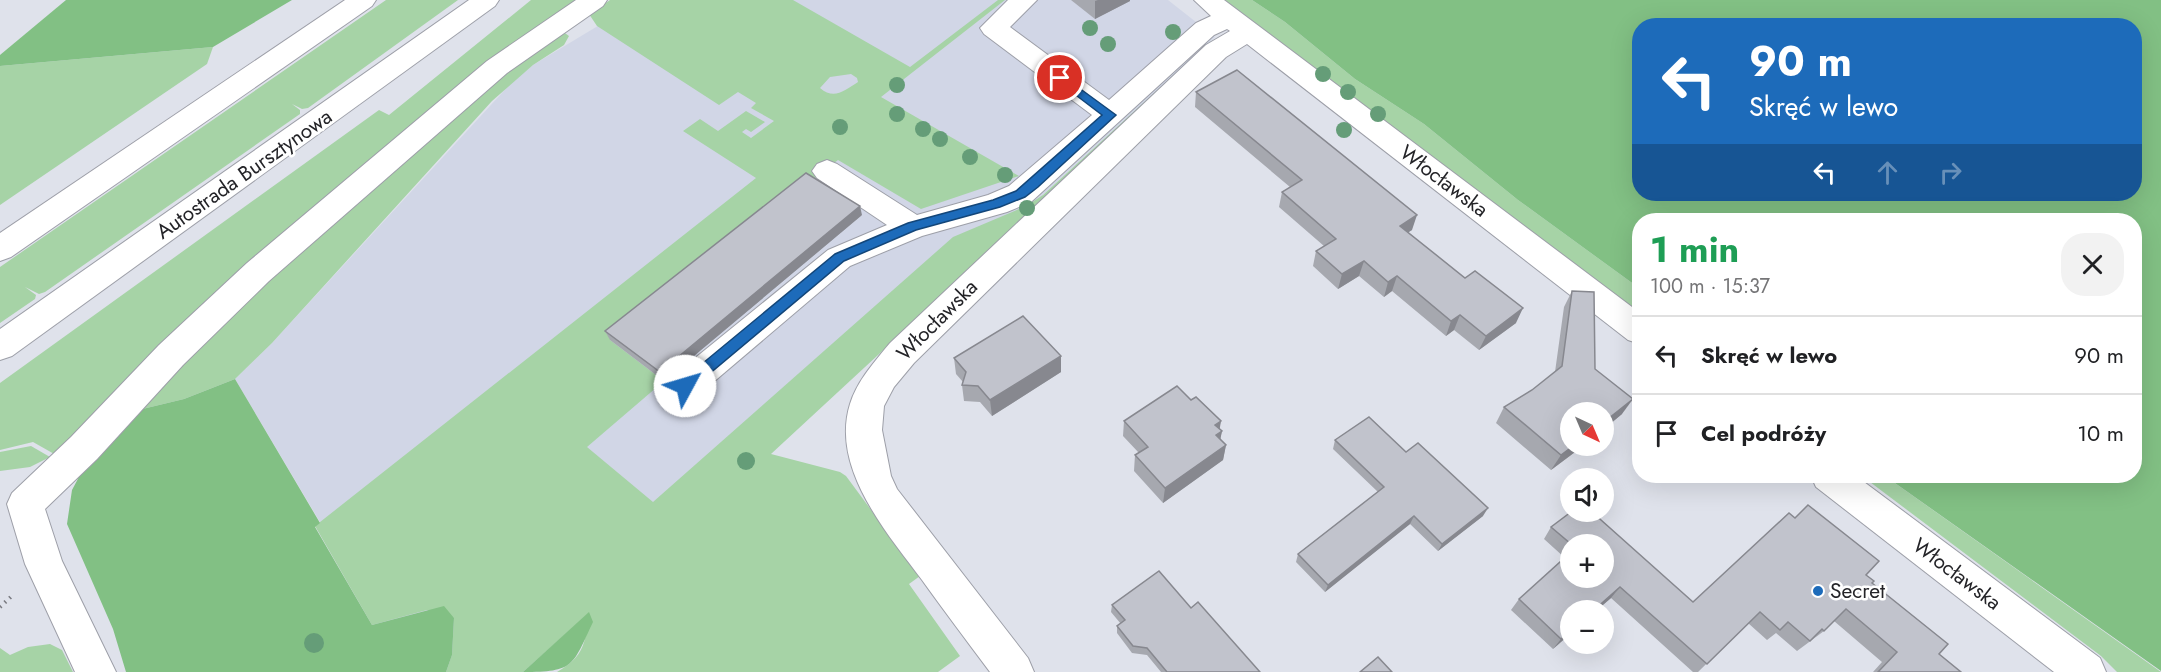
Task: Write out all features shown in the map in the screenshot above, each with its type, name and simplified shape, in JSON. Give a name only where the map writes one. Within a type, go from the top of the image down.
[{"type":"main road","points":[[0,249],[363,0]]},
{"type":"main road","name":"Autostrada Bursztynowa","points":[[0,346],[486,0]]},
{"type":"main road","points":[[96,672],[13,499],[84,448],[171,355],[258,272],[497,67],[594,0]]},
{"type":"main road","points":[[1024,0],[993,28],[1110,115]]},
{"type":"main road","points":[[685,386],[839,258],[912,226],[996,204],[1020,194],[1204,29],[1228,16]]},
{"type":"main road","name":"Włocławska","points":[[1014,672],[884,500],[873,477],[867,454],[867,405],[882,377],[903,353],[1216,51],[1228,16],[1632,325]]},
{"type":"main road","points":[[827,171],[912,226]]},
{"type":"main road","name":"Włocławska","points":[[1837,483],[2086,672]]},
{"type":"shaded area","points":[[641,0],[1168,0],[1215,37],[523,672],[399,672],[320,522],[235,379],[272,343],[512,82],[533,65]]},
{"type":"green space","points":[[66,0],[292,0],[213,47],[0,66],[0,55]]},
{"type":"green space","points":[[386,0],[458,0],[308,108],[302,109],[292,104],[300,110],[300,114],[45,292],[39,294],[25,287],[36,295],[35,299],[0,323],[0,267]]},
{"type":"green space","points":[[531,0],[576,0],[541,24],[56,455],[33,442],[0,450],[0,383],[379,110],[389,115]]},
{"type":"green space","points":[[610,0],[793,0],[910,67],[998,0],[1005,0],[881,97],[1019,176],[921,209],[838,160],[610,340],[664,381],[587,447],[653,502],[953,237],[1026,206],[1043,195],[1215,37],[1058,184],[1038,207],[771,454],[840,472],[846,476],[920,576],[909,584],[960,656],[938,672],[557,672],[573,660],[582,648],[589,613],[523,672],[446,672],[452,655],[454,618],[427,610],[372,625],[315,526],[756,178],[683,131],[700,119],[718,131],[746,111],[765,122],[751,132],[746,129],[742,132],[751,138],[774,121],[751,108],[756,103],[738,92],[719,105],[597,26],[589,14]],"holes":[[[851,74],[857,78],[858,82],[839,93],[825,92],[820,88],[830,77]]]},
{"type":"green space","points":[[1221,0],[1252,0],[1285,22],[1355,79],[1424,124],[1518,200],[1632,283],[1632,312]]},
{"type":"green space","points":[[1252,0],[2161,0],[2161,671],[1895,483],[2142,483],[2142,213],[1632,213],[1632,283],[1518,200],[1424,124],[1355,79],[1285,22]]},
{"type":"green space","points":[[562,31],[569,36],[564,45],[533,65],[492,101],[272,343],[235,379],[184,399],[130,412],[170,368],[482,88]]},
{"type":"green space","points":[[213,47],[207,64],[0,205],[0,66]]},
{"type":"green space","points":[[235,379],[320,523],[315,527],[372,625],[444,606],[454,618],[452,655],[446,672],[126,672],[113,629],[67,524],[72,490],[88,460],[130,412],[184,399]]},
{"type":"green space","points":[[31,446],[50,457],[30,467],[0,471],[0,452]]},
{"type":"green space","points":[[1871,483],[1895,483],[2161,672],[2117,672],[2101,656]]},
{"type":"green space","points":[[589,612],[593,622],[581,648],[570,664],[553,670],[523,672]]},
{"type":"green space","points":[[50,644],[62,650],[73,672],[0,672],[0,648],[10,655],[28,647]]},
{"type":"building","points":[[1237,70],[1417,215],[1400,226],[1465,278],[1475,271],[1523,308],[1486,336],[1460,315],[1451,321],[1397,276],[1388,282],[1364,261],[1342,274],[1316,251],[1336,239],[1282,192],[1302,180],[1196,92]]},
{"type":"building","points":[[806,173],[860,206],[660,372],[605,331]]},
{"type":"building","points":[[1572,291],[1594,292],[1595,369],[1632,400],[1614,414],[1614,402],[1560,402],[1560,454],[1504,407],[1532,390],[1562,366]]},
{"type":"building","points":[[1023,316],[1061,356],[990,400],[978,386],[962,385],[966,372],[954,358]]},
{"type":"building","points":[[1177,386],[1191,400],[1196,397],[1221,421],[1215,425],[1222,431],[1216,435],[1226,445],[1165,488],[1135,455],[1148,447],[1124,421]]},
{"type":"building","points":[[1369,417],[1406,452],[1418,443],[1488,508],[1442,544],[1414,516],[1328,585],[1298,554],[1384,487],[1335,440]]},
{"type":"building","points":[[1808,505],[1879,561],[1866,575],[1874,581],[1872,583],[1948,644],[1939,654],[1961,672],[1878,672],[1897,652],[1846,609],[1824,631],[1822,629],[1810,641],[1788,622],[1780,630],[1760,612],[1707,664],[1620,587],[1605,600],[1560,600],[1560,638],[1519,599],[1560,562],[1560,588],[1614,588],[1614,534],[1560,535],[1551,527],[1560,520],[1603,522],[1693,602],[1789,513],[1795,518]]},
{"type":"building","points":[[1159,571],[1191,608],[1198,602],[1260,672],[1167,672],[1147,648],[1133,646],[1117,626],[1125,620],[1112,605]]},
{"type":"building","points":[[1378,657],[1392,672],[1360,672]]},
{"type":"place","name":"Secret","points":[[1818,591]]},
{"type":"route","points":[[685,386],[839,258],[912,226],[996,204],[1020,194],[1033,184],[1110,115],[1060,78]]}]
